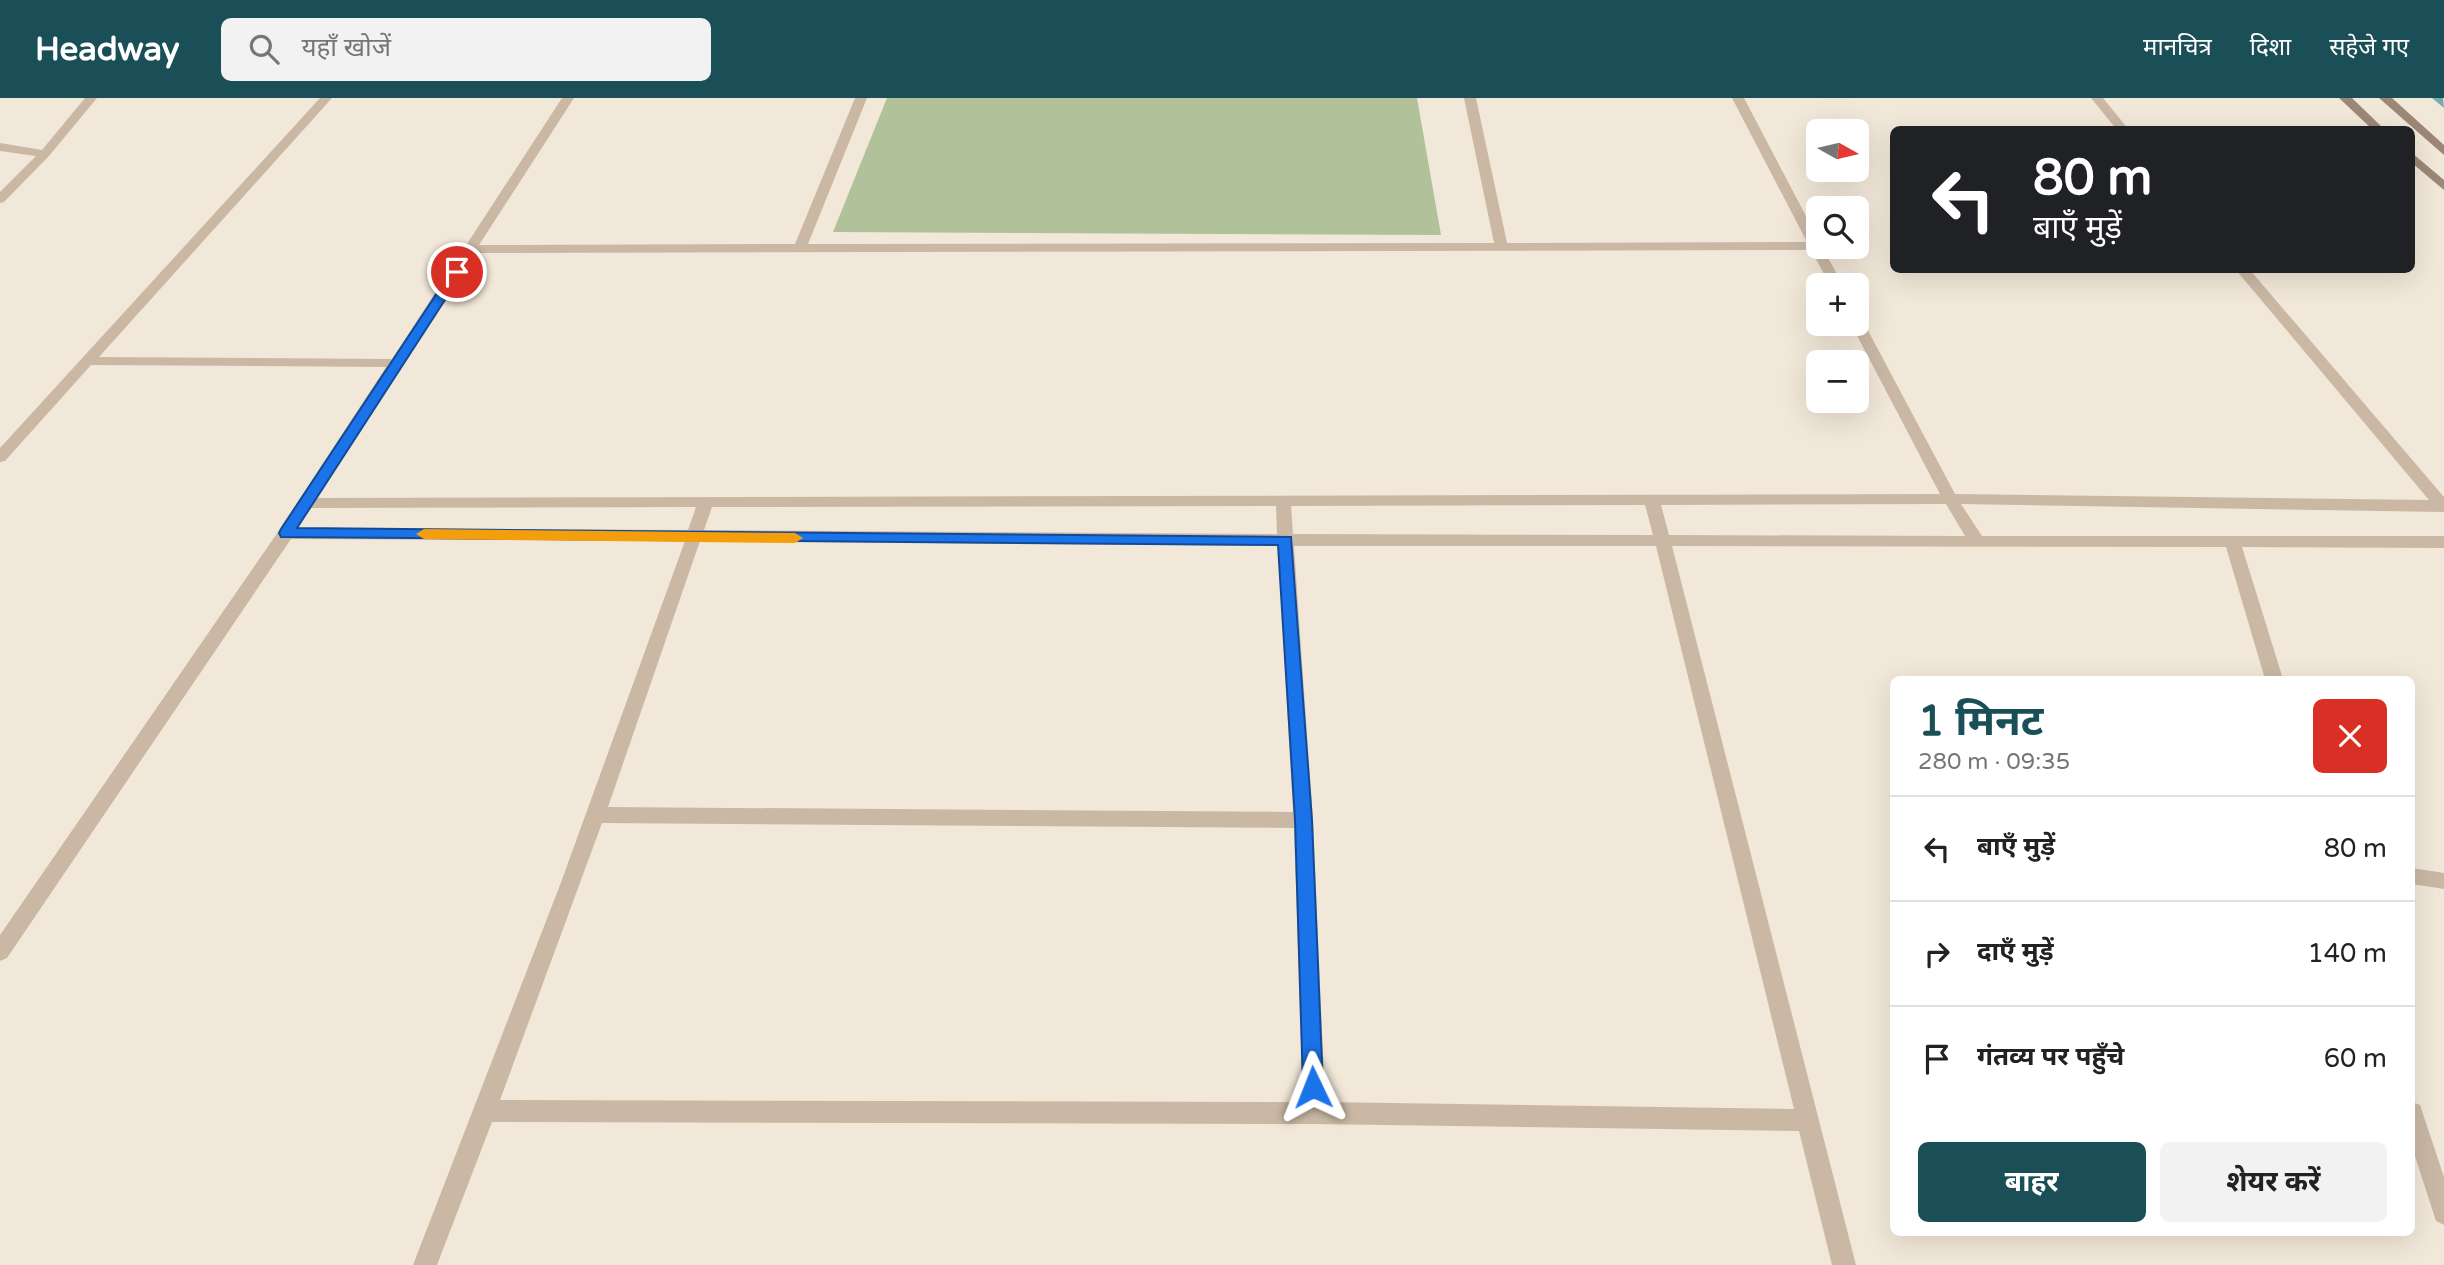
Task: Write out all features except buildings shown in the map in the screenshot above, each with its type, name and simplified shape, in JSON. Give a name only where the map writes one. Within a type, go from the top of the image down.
[{"type":"main road","points":[[2345,98],[2376,126]]},
{"type":"main road","points":[[2385,98],[2444,151]]},
{"type":"main road","points":[[2415,160],[2444,186]]},
{"type":"street","points":[[0,198],[46,154],[91,98]]},
{"type":"street","points":[[0,457],[326,98]]},
{"type":"street","points":[[0,952],[286,533],[568,98]]},
{"type":"street","points":[[800,248],[860,98]]},
{"type":"street","points":[[1470,98],[1501,244]]},
{"type":"street","points":[[1738,98],[1806,229]]},
{"type":"street","points":[[2097,98],[2121,126]]},
{"type":"street","points":[[0,147],[46,154]]},
{"type":"street","points":[[472,249],[1501,244],[1806,246]]},
{"type":"street","points":[[2246,273],[2443,506]]},
{"type":"street","points":[[1864,336],[1950,499],[1977,541]]},
{"type":"street","points":[[89,361],[397,363]]},
{"type":"street","points":[[304,503],[1950,499],[2443,506]]},
{"type":"street","points":[[1652,500],[1844,1265]]},
{"type":"street","points":[[1283,501],[1303,820],[1314,1113]]},
{"type":"street","points":[[425,1265],[486,1111],[706,502]]},
{"type":"street","points":[[286,533],[1285,540],[2444,542]]},
{"type":"street","points":[[2232,542],[2273,676]]},
{"type":"street","points":[[595,814],[1303,820]]},
{"type":"street","points":[[2415,876],[2444,881]]},
{"type":"street","points":[[486,1111],[1314,1113],[1808,1120]]},
{"type":"street","points":[[2415,1122],[2444,1213]]},
{"type":"green space","points":[[887,98],[1417,98],[1441,235],[833,232]]},
{"type":"waterway","points":[[2437,98],[2444,105]]},
{"type":"slow traffic","points":[[424,534],[795,538]]},
{"type":"route","points":[[457,272],[286,533],[1285,540],[1303,820],[1313,1087]]}]
